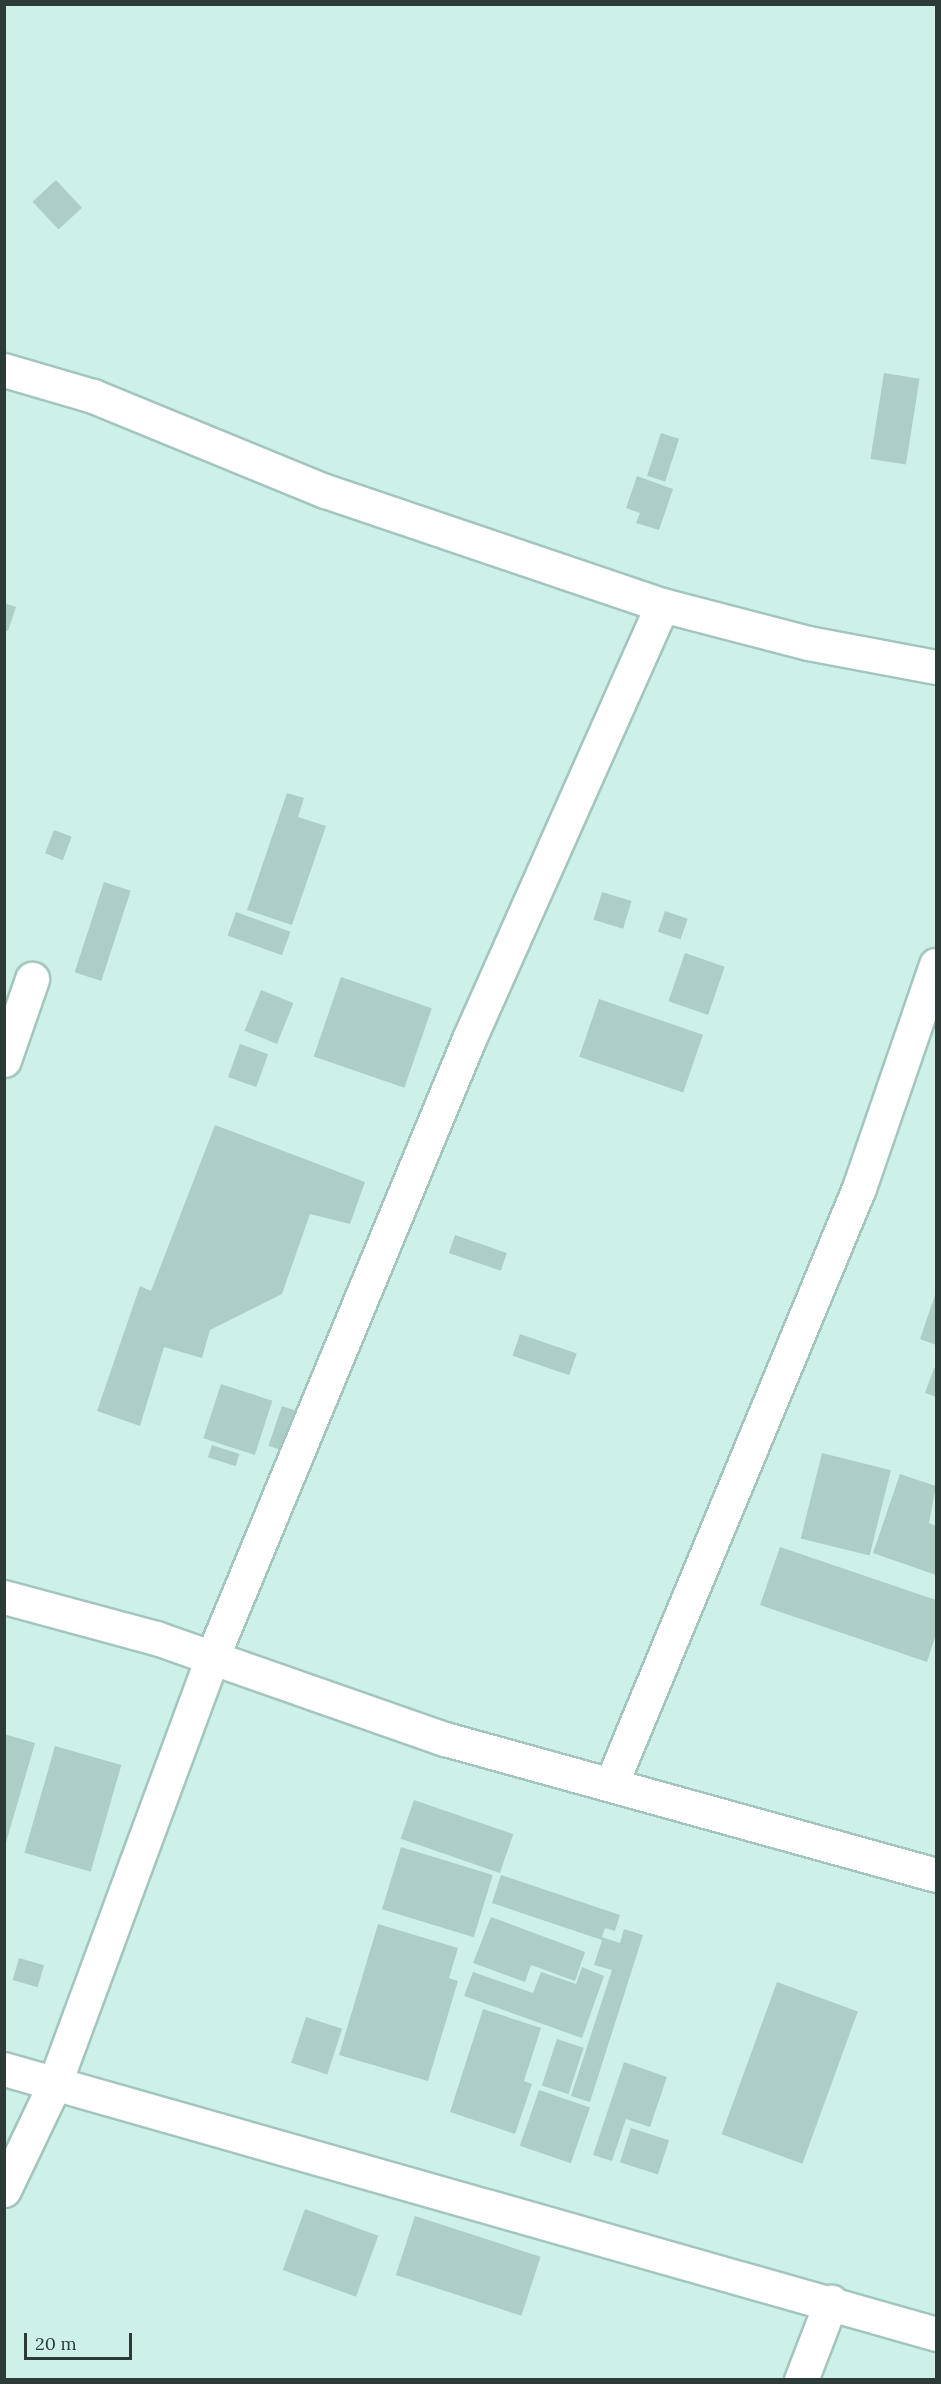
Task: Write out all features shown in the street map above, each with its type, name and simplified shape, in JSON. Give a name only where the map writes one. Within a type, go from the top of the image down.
[{"type":"street","points":[[4,370],[93,396],[325,491],[662,605],[808,643],[936,667]]},
{"type":"street","points":[[4,2190],[54,2085],[211,1660],[469,1039],[662,605]]},
{"type":"street","points":[[612,1782],[859,1188],[936,965]]},
{"type":"street","points":[[4,1060],[32,979]]},
{"type":"street","points":[[4,1596],[156,1638],[211,1660],[445,1739],[612,1782],[936,1875]]},
{"type":"street","points":[[4,2069],[54,2085],[831,2302],[936,2334]]},
{"type":"street","points":[[801,2379],[831,2302]]},
{"type":"building","points":[[56,180],[82,208],[59,230],[33,202]]},
{"type":"building","points":[[884,373],[920,379],[906,465],[870,459]]},
{"type":"building","points":[[661,433],[679,439],[665,482],[647,476]]},
{"type":"building","points":[[637,476],[673,489],[659,530],[636,523],[640,513],[626,508]]},
{"type":"building","points":[[4,603],[16,607],[8,631],[4,630]]},
{"type":"building","points":[[287,793],[304,798],[298,817],[326,826],[292,925],[247,910]]},
{"type":"building","points":[[54,830],[72,837],[63,860],[45,853]]},
{"type":"building","points":[[104,882],[131,891],[101,981],[75,972]]},
{"type":"building","points":[[602,892],[632,901],[623,929],[594,920]]},
{"type":"building","points":[[665,911],[688,919],[681,940],[658,932]]},
{"type":"building","points":[[236,912],[291,932],[282,955],[227,935]]},
{"type":"building","points":[[685,953],[725,967],[708,1015],[668,1001]]},
{"type":"building","points":[[341,977],[432,1008],[404,1088],[314,1056]]},
{"type":"building","points":[[261,990],[293,1003],[277,1044],[245,1031]]},
{"type":"building","points":[[599,999],[703,1035],[683,1092],[579,1057]]},
{"type":"building","points":[[240,1044],[268,1054],[256,1087],[228,1077]]},
{"type":"building","points":[[215,1125],[365,1182],[350,1224],[310,1214],[282,1294],[210,1330],[202,1358],[164,1347],[140,1426],[97,1411],[140,1286],[151,1291]]},
{"type":"building","points":[[455,1235],[507,1253],[501,1271],[449,1253]]},
{"type":"building","points":[[936,1292],[936,1345],[920,1339]]},
{"type":"building","points":[[520,1334],[577,1354],[569,1375],[513,1356]]},
{"type":"building","points":[[934,1368],[936,1368],[936,1397],[925,1393]]},
{"type":"building","points":[[221,1384],[272,1401],[255,1455],[203,1438]]},
{"type":"building","points":[[282,1406],[302,1413],[288,1453],[268,1446]]},
{"type":"building","points":[[212,1445],[240,1454],[236,1466],[208,1457]]},
{"type":"building","points":[[822,1453],[891,1470],[870,1556],[801,1538]]},
{"type":"building","points":[[900,1474],[936,1486],[929,1523],[936,1526],[936,1575],[873,1553]]},
{"type":"building","points":[[780,1547],[936,1600],[936,1634],[927,1662],[760,1605]]},
{"type":"building","points":[[4,1734],[35,1743],[5,1846],[4,1846]]},
{"type":"building","points":[[55,1746],[121,1765],[91,1872],[24,1853]]},
{"type":"building","points":[[414,1800],[513,1834],[500,1873],[401,1839]]},
{"type":"building","points":[[401,1847],[493,1875],[474,1937],[382,1909]]},
{"type":"building","points":[[501,1875],[620,1915],[615,1931],[605,1928],[602,1937],[620,1943],[624,1929],[643,1935],[590,2102],[571,2096],[612,1970],[594,1965],[602,1940],[492,1903]]},
{"type":"building","points":[[491,1917],[585,1952],[575,1981],[531,1965],[525,1982],[473,1963]]},
{"type":"building","points":[[378,1924],[458,1948],[449,1978],[458,1981],[428,2081],[339,2055]]},
{"type":"building","points":[[19,1958],[44,1965],[38,1987],[13,1980]]},
{"type":"building","points":[[582,1967],[604,1976],[582,2038],[464,1996],[473,1972],[533,1993],[541,1972],[576,1984]]},
{"type":"building","points":[[777,1982],[858,2011],[802,2164],[722,2134]]},
{"type":"building","points":[[483,2009],[541,2028],[524,2081],[532,2084],[515,2134],[450,2112]]},
{"type":"building","points":[[306,2017],[342,2029],[327,2074],[291,2063]]},
{"type":"building","points":[[557,2039],[584,2048],[568,2094],[542,2086]]},
{"type":"building","points":[[624,2062],[667,2077],[650,2127],[626,2119],[612,2161],[593,2155]]},
{"type":"building","points":[[539,2090],[590,2108],[571,2163],[520,2146]]},
{"type":"building","points":[[631,2128],[669,2140],[658,2175],[620,2162]]},
{"type":"building","points":[[305,2209],[378,2236],[356,2297],[283,2270]]},
{"type":"building","points":[[415,2216],[541,2257],[521,2316],[396,2275]]}]
